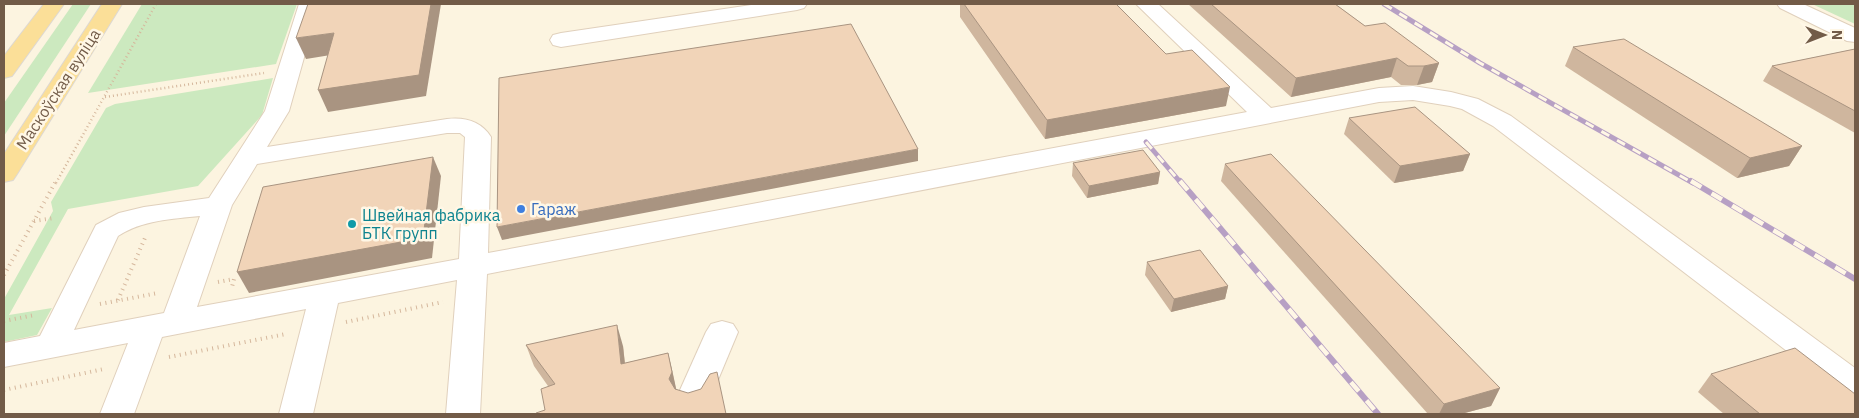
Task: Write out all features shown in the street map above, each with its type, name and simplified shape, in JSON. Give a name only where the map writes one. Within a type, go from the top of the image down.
[{"type":"main road","points":[[4,71],[54,4]]},
{"type":"main road","name":"Маскоўская вуліца","points":[[4,174],[112,4]]},
{"type":"lane","points":[[117,414],[137,363],[189,287],[218,205],[271,121],[281,101],[309,4]]},
{"type":"lane","points":[[561,40],[796,4]]},
{"type":"lane","points":[[1146,4],[1265,116]]},
{"type":"lane","points":[[1787,4],[1855,36]]},
{"type":"lane","points":[[4,355],[1265,116],[1396,94],[1432,95],[1470,104],[1502,121],[1855,385]]},
{"type":"lane","points":[[248,158],[447,126],[457,125],[472,129],[478,137],[463,414]]},
{"type":"lane","points":[[51,346],[106,231],[118,222],[126,219],[218,205]]},
{"type":"lane","points":[[296,414],[325,294]]},
{"type":"lane","points":[[693,399],[722,332]]},
{"type":"path","points":[[4,275],[156,4]]},
{"type":"path","points":[[104,97],[272,72]]},
{"type":"path","points":[[118,300],[155,214]]},
{"type":"path","points":[[33,221],[54,218]]},
{"type":"path","points":[[4,321],[234,279],[230,296]]},
{"type":"path","points":[[4,390],[470,297]]},
{"type":"green space","points":[[73,4],[91,4],[4,136],[4,103]]},
{"type":"green space","points":[[142,4],[297,4],[276,64],[88,93]]},
{"type":"green space","points":[[1812,4],[1855,4],[1855,24]]},
{"type":"green space","points":[[273,78],[262,115],[198,186],[68,209],[9,315],[52,308],[37,335],[4,342],[4,299],[53,211],[51,202],[106,108],[115,104]]},
{"type":"building","points":[[308,4],[431,4],[419,75],[318,90],[334,33],[296,38]]},
{"type":"building","points":[[964,4],[1116,4],[1166,54],[1192,50],[1230,87],[1047,120]]},
{"type":"building","points":[[1211,4],[1335,4],[1365,26],[1385,23],[1439,63],[1424,66],[1408,66],[1397,58],[1296,78]]},
{"type":"building","points":[[851,24],[918,149],[497,227],[499,78]]},
{"type":"building","points":[[1624,39],[1802,146],[1750,158],[1573,47]]},
{"type":"building","points":[[1855,49],[1855,111],[1772,66]]},
{"type":"building","points":[[1415,107],[1470,154],[1400,166],[1349,118]]},
{"type":"building","points":[[1143,150],[1160,172],[1089,186],[1073,163]]},
{"type":"building","points":[[1271,154],[1500,388],[1444,404],[1225,164]]},
{"type":"building","name":"Швейная фабрика БТК групп","points":[[433,157],[423,238],[237,272],[263,187]]},
{"type":"building","points":[[1200,250],[1228,286],[1174,299],[1147,262]]},
{"type":"building","points":[[617,325],[621,364],[668,353],[672,372],[669,379],[675,389],[688,393],[701,389],[710,374],[717,372],[726,414],[536,414],[545,410],[541,389],[555,384],[526,345]]},
{"type":"building","points":[[1795,348],[1855,394],[1855,414],[1760,414],[1711,374]]},
{"type":"railway","points":[[1384,4],[1480,63],[1693,183]]},
{"type":"railway","points":[[1146,142],[1181,183]]},
{"type":"railway","points":[[1180,181],[1378,414]]},
{"type":"railway","points":[[1691,181],[1855,279]]},
{"type":"place","name":"Гараж","points":[[521,209]]},
{"type":"place","name":"Швейная фабрика БТК групп","points":[[352,224]]}]
